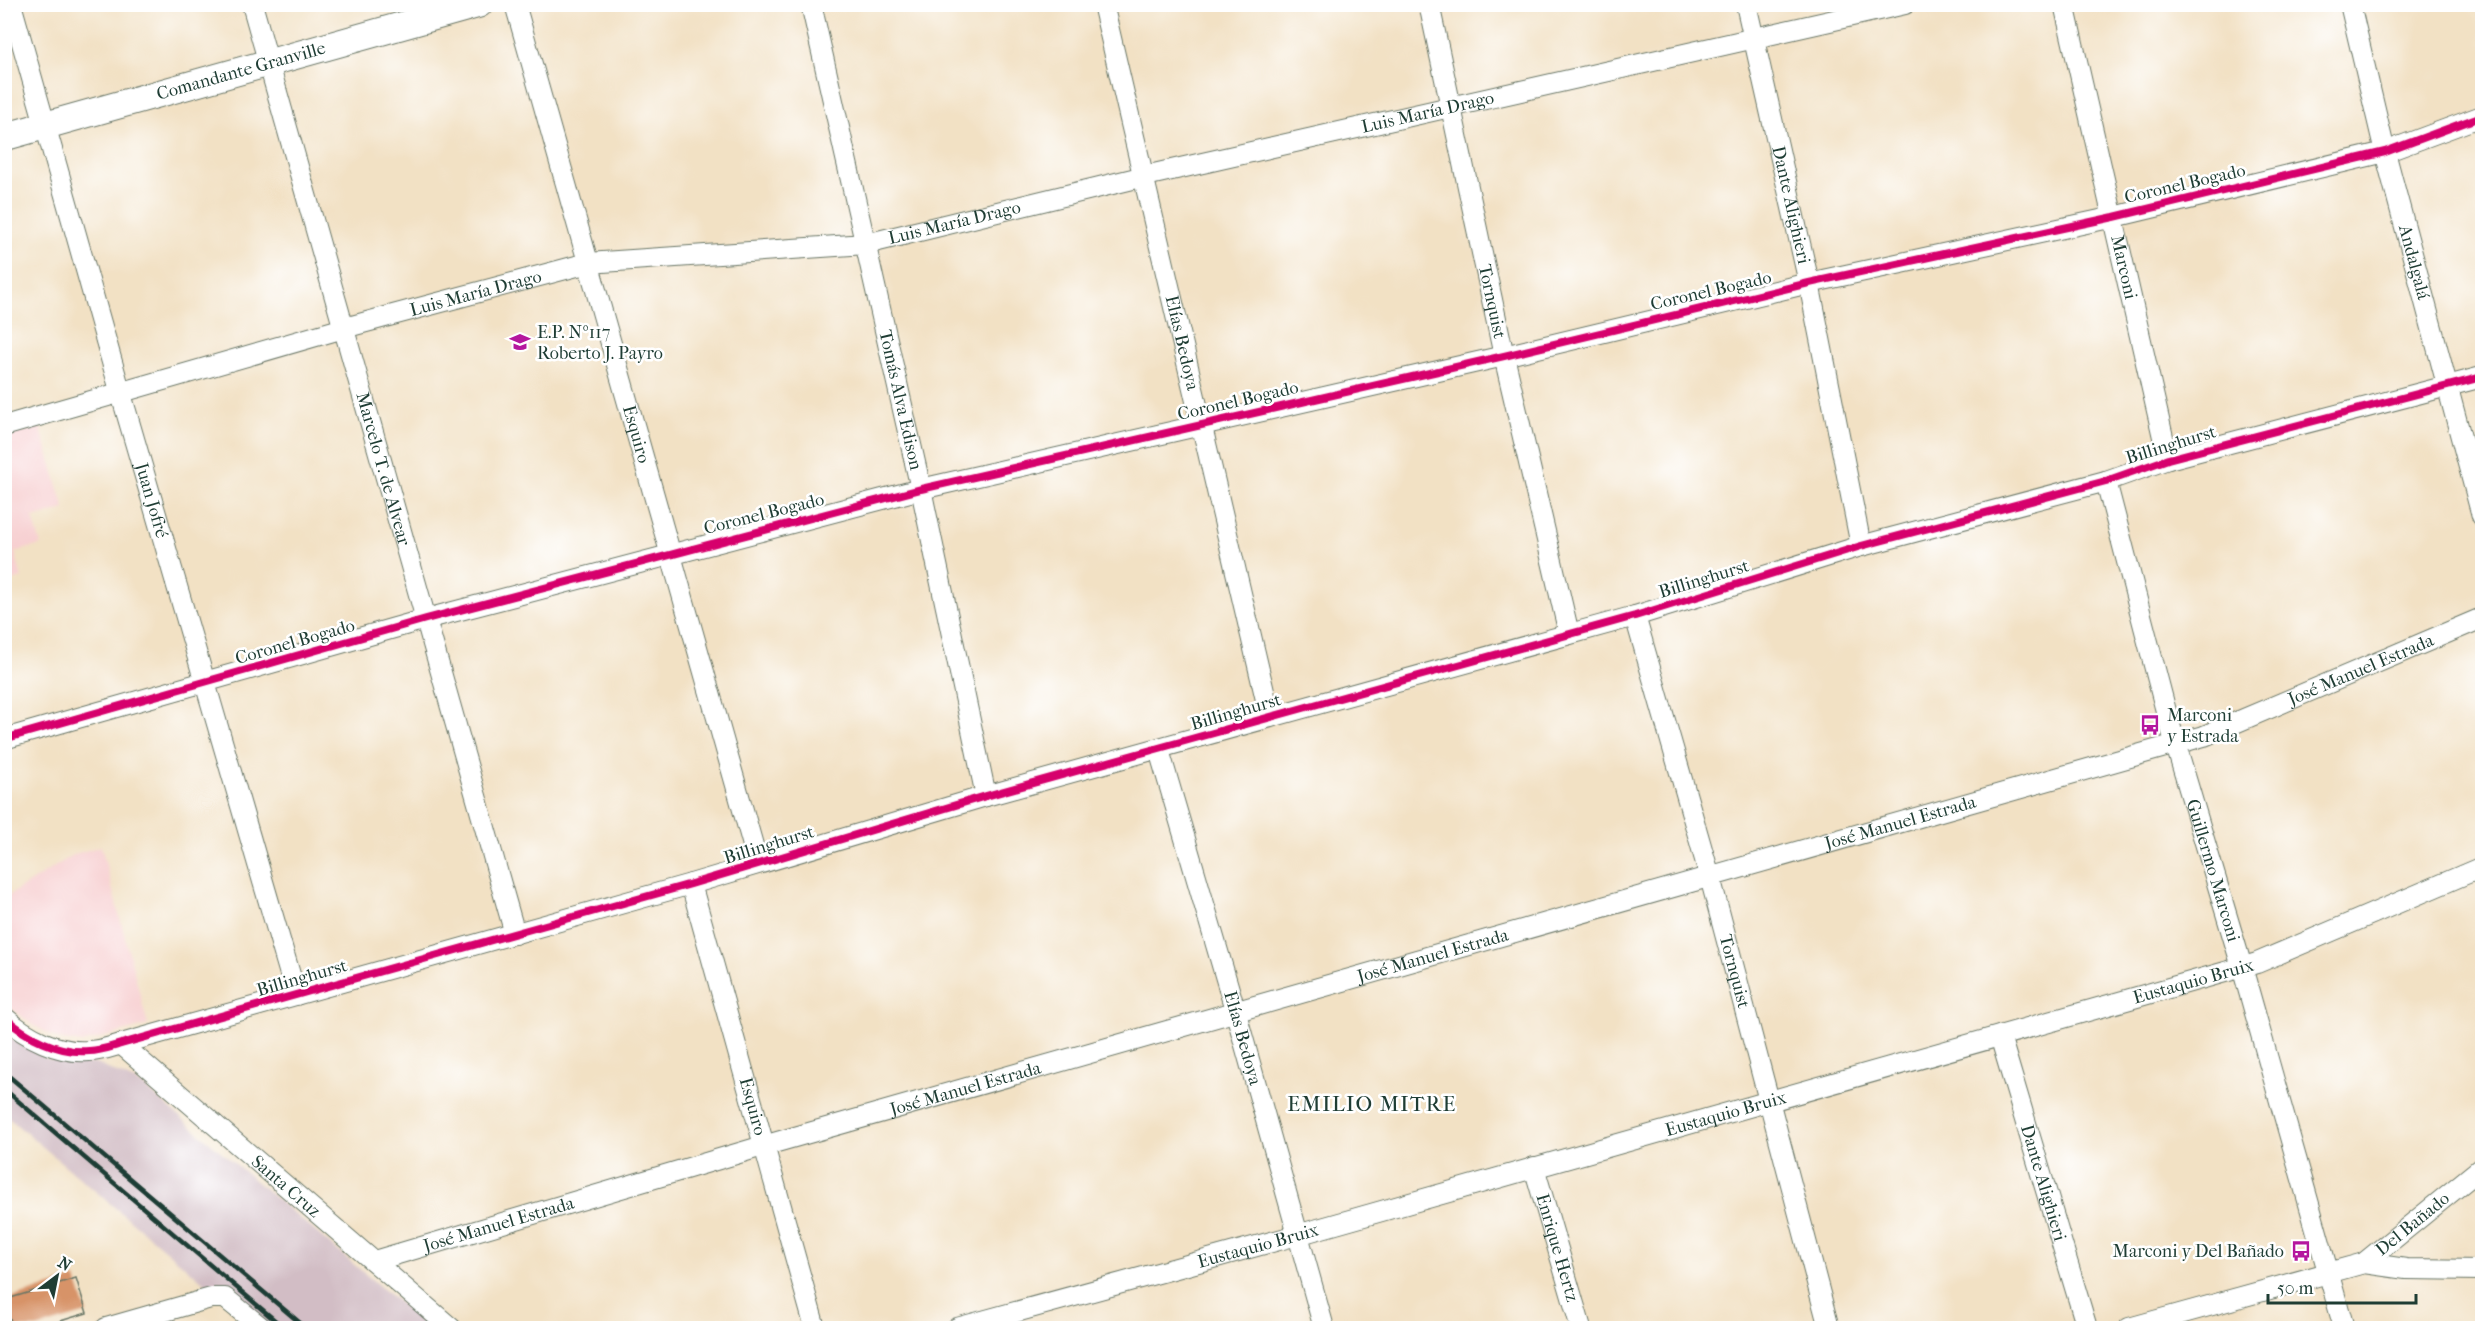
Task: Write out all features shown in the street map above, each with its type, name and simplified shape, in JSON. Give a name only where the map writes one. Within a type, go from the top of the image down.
[{"type":"street","name":"Juan Jofré","points":[[11,4],[204,684],[296,995]]},
{"type":"street","name":"Marcelo T. de Alvear","points":[[252,4],[515,933]]},
{"type":"street","name":"Comandante Granville","points":[[4,137],[479,4]]},
{"type":"street","name":"Esquiro","points":[[515,4],[758,863]]},
{"type":"street","name":"Tomás Alva Edison","points":[[811,4],[921,489],[986,796]]},
{"type":"street","name":"Elías Bedoya","points":[[1103,4],[1270,717]]},
{"type":"street","name":"Tornquist","points":[[1429,4],[1504,356],[1569,634]]},
{"type":"street","name":"Dante Alighieri","points":[[1746,4],[1809,283],[1861,546]]},
{"type":"street","name":"Luis María Drago","points":[[4,426],[344,328],[588,263],[866,244],[1144,176],[1754,40],[1905,4]]},
{"type":"street","name":"Marconi","points":[[2064,4],[2168,459]]},
{"type":"street","name":"Andalgalá","points":[[2350,4],[2385,152],[2482,516]]},
{"type":"street","name":"Coronel Bogado","points":[[4,739],[204,684],[426,619],[921,489],[1504,356],[1809,283],[2114,217],[2385,152],[2482,116]]},
{"type":"street","name":"Billinghurst","points":[[4,1017],[33,1037],[64,1049],[91,1051],[121,1044],[691,884],[986,796],[1159,750],[1635,616],[1861,546],[2106,481],[2168,459],[2482,377]]},
{"type":"street","name":"Guillermo Marconi","points":[[2106,481],[2175,744],[2242,967],[2344,1329]]},
{"type":"street","name":"Tornquist","points":[[1635,616],[1710,877],[1829,1329]]},
{"type":"street","name":"José Manuel Estrada","points":[[374,1261],[763,1146],[2204,736],[2482,618]]},
{"type":"street","name":"Elías Bedoya","points":[[1159,750],[1236,1013],[1324,1329]]},
{"type":"street","name":"Eustaquio Bruix","points":[[957,1329],[2258,963],[2482,867]]},
{"type":"street","name":"Esquiro","points":[[691,884],[815,1329]]},
{"type":"street","name":"Dante Alighieri","points":[[2000,1036],[2087,1329]]},
{"type":"street","name":"Santa Cruz","points":[[121,1044],[451,1329]]},
{"type":"street","name":"Enrique Hertz","points":[[1534,1167],[1581,1329]]},
{"type":"street","name":"Del Bañado","points":[[2129,1329],[2364,1263],[2482,1167]]},
{"type":"street","points":[[2364,1263],[2406,1269],[2482,1270]]},
{"type":"street","points":[[106,1329],[211,1298],[225,1298],[262,1329]]},
{"type":"shaded area","points":[[40,426],[65,509],[33,518],[41,545],[15,552],[22,578],[5,583],[5,436]]},
{"type":"shaded area","points":[[101,846],[148,1025],[82,1043],[58,1039],[33,1025],[5,1004],[5,898],[75,854]]},
{"type":"shaded area","points":[[4,1034],[48,1059],[97,1064],[141,1084],[429,1328],[258,1328],[5,1115]]},
{"type":"building","points":[[76,1278],[87,1313],[37,1328],[13,1328],[4,1300]]},
{"type":"railway","points":[[4,1072],[306,1328]]},
{"type":"railway","points":[[4,1089],[284,1328]]},
{"type":"cycle path","points":[[4,739],[426,619],[921,489],[1504,356],[1809,283],[2114,217],[2385,152],[2482,116]]},
{"type":"cycle path","points":[[4,1017],[22,1031],[55,1047],[78,1051],[105,1049],[691,884],[986,796],[1635,616],[1861,546],[2106,481],[2168,459],[2482,377]]},
{"type":"place","name":"E.P. Nº117 Roberto J. Payro","points":[[520,342]]},
{"type":"place","name":"Marconi y Estrada","points":[[2150,725]]},
{"type":"place","name":"Marconi y Del Bañado","points":[[2301,1251]]},
{"type":"district","name":"EMILIO MITRE","points":[[1372,1104]]}]
